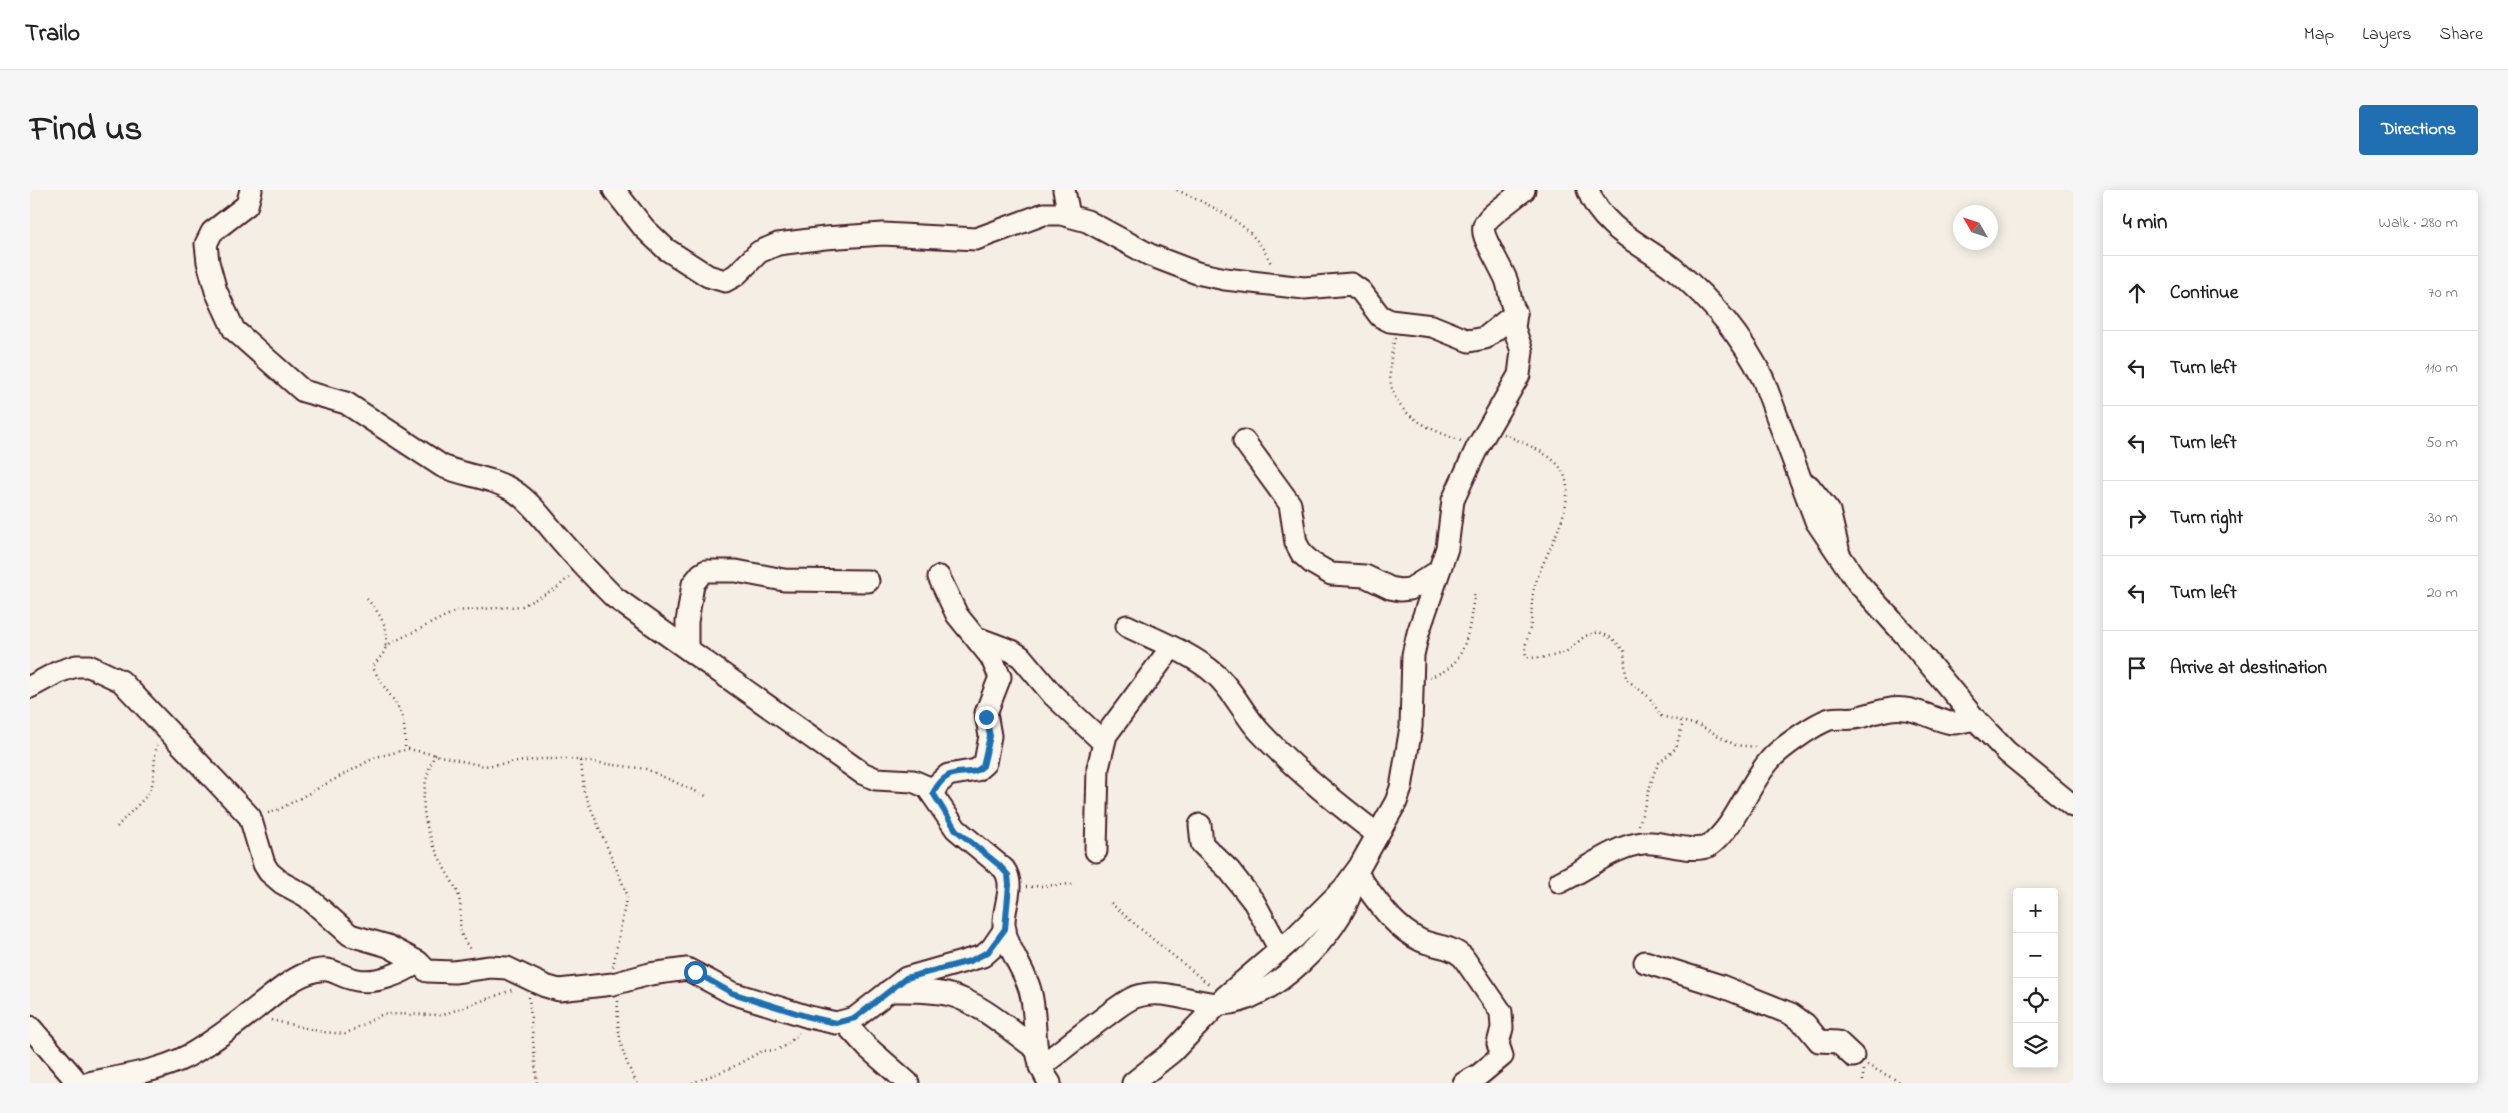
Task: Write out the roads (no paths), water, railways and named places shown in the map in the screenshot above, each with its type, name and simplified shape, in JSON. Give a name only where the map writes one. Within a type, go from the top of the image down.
[{"type":"street","points":[[30,686],[58,672],[76,666],[89,666],[121,681],[250,817],[264,864],[276,878],[306,896],[350,935],[388,946],[418,962],[427,971],[454,972],[490,967],[507,968],[526,981],[559,990],[616,984],[650,974],[687,969],[732,993],[809,1017],[836,1023],[855,1018],[912,975],[983,956],[992,948],[1005,929],[1009,878],[1004,869],[956,830],[933,793],[923,785],[913,781],[876,779],[862,773],[614,597],[582,565],[537,512],[514,492],[492,480],[457,472],[442,466],[346,403],[303,391],[234,330],[216,291],[208,262],[206,244],[212,232],[247,205],[251,190]]},
{"type":"street","points":[[614,190],[644,228],[666,249],[708,276],[725,281],[736,275],[759,252],[778,244],[825,238],[883,234],[976,239],[1044,214],[1069,215],[1087,221],[1150,255],[1197,273],[1225,279],[1315,288],[1351,284],[1361,291],[1378,315],[1399,322],[1432,326],[1463,340],[1474,342],[1489,336],[1516,313]]},
{"type":"street","points":[[1064,190],[1069,215]]},
{"type":"street","points":[[1133,1083],[1172,1052],[1221,1000],[1317,916],[1356,873],[1401,788],[1411,727],[1414,655],[1418,633],[1447,548],[1453,500],[1477,448],[1519,375],[1522,351],[1514,328],[1516,313],[1511,306],[1507,280],[1483,237],[1483,224],[1492,214],[1524,190]]},
{"type":"street","points":[[1588,190],[1591,200],[1603,215],[1623,234],[1673,269],[1708,301],[1736,334],[1763,378],[1816,521],[1845,565],[1975,719],[2007,752],[2073,806]]},
{"type":"street","points":[[1244,441],[1290,504],[1296,543],[1307,559],[1331,574],[1361,575],[1390,588],[1407,590],[1439,571]]},
{"type":"street","points":[[687,648],[687,622],[693,584],[700,574],[706,571],[736,571],[784,580],[868,582]]},
{"type":"street","points":[[933,793],[938,784],[948,775],[980,769],[986,759],[990,736],[986,713],[999,682],[1000,674],[977,638],[956,615],[939,577]]},
{"type":"street","points":[[1407,590],[1418,633]]},
{"type":"street","points":[[1128,626],[1214,673],[1231,690],[1253,723],[1286,758],[1334,802],[1377,834]]},
{"type":"street","points":[[977,638],[1012,651],[1021,657],[1053,694],[1104,742]]},
{"type":"street","points":[[1096,851],[1097,774],[1104,742],[1110,728],[1170,648]]},
{"type":"street","points":[[1560,882],[1619,850],[1641,844],[1694,848],[1709,846],[1725,830],[1757,776],[1783,748],[1824,722],[1840,718],[1854,719],[1884,710],[1907,709],[1951,723],[1975,719]]},
{"type":"street","points":[[1200,825],[1202,844],[1229,870],[1254,902],[1280,950]]},
{"type":"street","points":[[1040,1072],[1097,1022],[1136,997],[1163,994],[1221,1000],[1245,1000],[1266,989],[1320,944],[1336,922],[1351,893],[1356,873]]},
{"type":"street","points":[[1356,873],[1382,908],[1410,934],[1425,942],[1458,952],[1469,964],[1501,1012],[1502,1028],[1498,1044],[1502,1055],[1486,1070],[1464,1083]]},
{"type":"street","points":[[1005,929],[1026,975],[1031,993],[1040,1072]]},
{"type":"street","points":[[30,1027],[76,1082],[147,1072],[196,1052],[284,987],[316,971],[330,969],[361,980],[392,975],[406,970],[418,962]]},
{"type":"street","points":[[1645,962],[1721,986],[1791,1014],[1805,1024],[1819,1041],[1838,1042],[1853,1056]]},
{"type":"street","points":[[889,991],[934,992],[960,997],[973,1004],[1040,1072]]},
{"type":"street","points":[[844,1022],[867,1047],[908,1083]]}]
